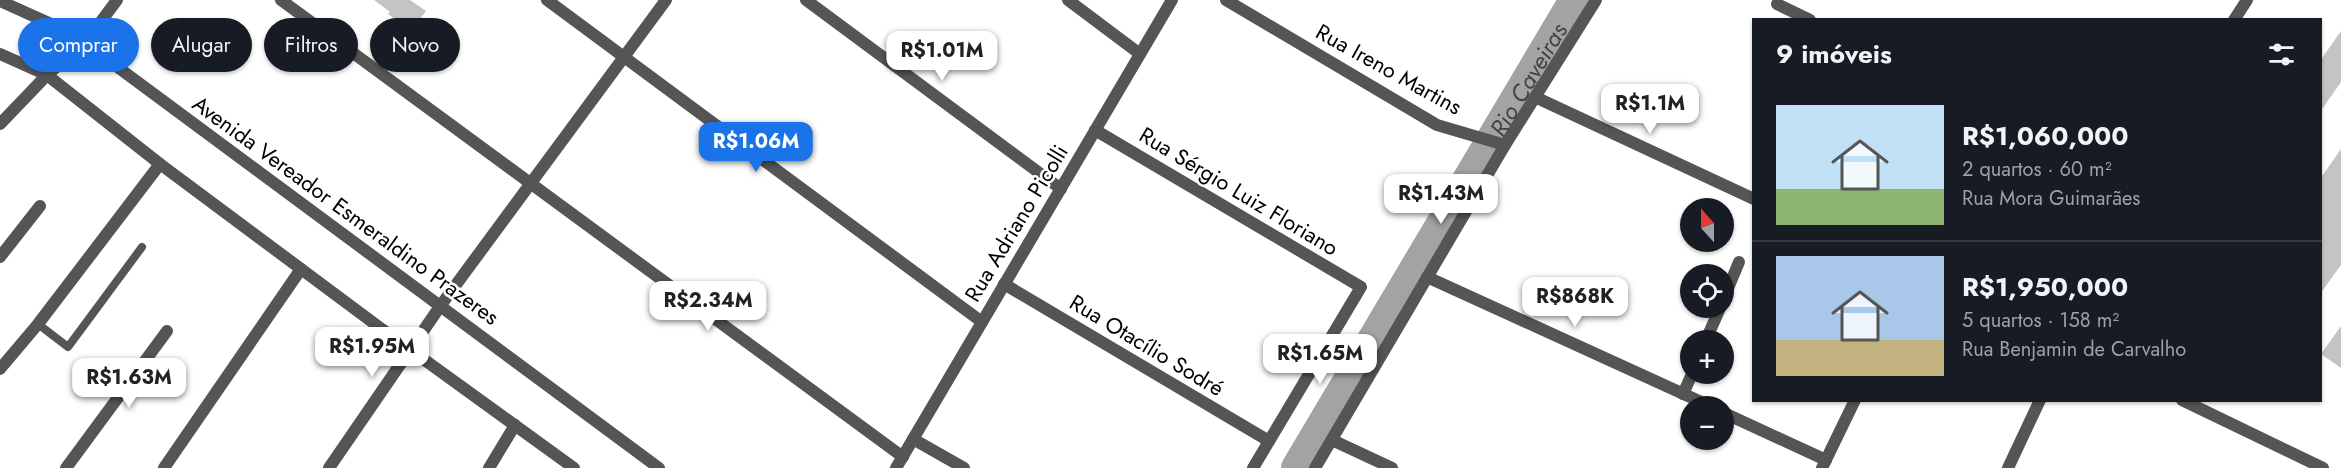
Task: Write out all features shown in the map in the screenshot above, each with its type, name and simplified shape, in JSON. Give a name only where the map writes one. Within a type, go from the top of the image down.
[{"type":"street","points":[[104,18],[117,0]]},
{"type":"street","points":[[281,0],[903,456]]},
{"type":"street","points":[[547,0],[982,322]]},
{"type":"street","points":[[329,468],[441,305],[666,0]]},
{"type":"street","points":[[806,0],[1061,189]]},
{"type":"street","points":[[1068,0],[1140,54]]},
{"type":"street","name":"Rua Adriano Picolli","points":[[896,468],[1172,0]]},
{"type":"street","name":"Rua Ireno Martins","points":[[1226,0],[1437,125],[1504,144]]},
{"type":"street","points":[[2235,18],[2247,0]]},
{"type":"street","name":"Avenida Vereador Esmeraldino Prazeres","points":[[0,1],[38,18]]},
{"type":"street","points":[[1315,468],[1588,3]]},
{"type":"street","points":[[1777,4],[1806,18]]},
{"type":"street","points":[[0,54],[46,75],[160,164],[301,269],[574,468]]},
{"type":"street","points":[[0,124],[50,72]]},
{"type":"street","name":"Avenida Vereador Esmeraldino Prazeres","points":[[123,72],[660,468]]},
{"type":"street","points":[[1534,97],[1752,198]]},
{"type":"street","name":"Rua Sérgio Luiz Floriano","points":[[1095,130],[1361,287],[1269,441]]},
{"type":"street","points":[[0,369],[38,324],[160,164]]},
{"type":"street","points":[[0,257],[40,206]]},
{"type":"street","points":[[1734,274],[1739,262]]},
{"type":"street","points":[[164,468],[301,269]]},
{"type":"street","points":[[1427,277],[1688,396]]},
{"type":"street","name":"Rua Otacílio Sodré","points":[[1004,284],[1269,441]]},
{"type":"street","points":[[66,468],[167,331]]},
{"type":"street","points":[[1683,394],[1688,384]]},
{"type":"street","points":[[1734,418],[1824,464],[1854,402]]},
{"type":"street","points":[[2008,468],[2039,402]]},
{"type":"street","points":[[2186,402],[2322,468]]},
{"type":"street","points":[[489,468],[515,425]]},
{"type":"street","points":[[914,439],[964,468]]},
{"type":"street","points":[[1332,440],[1392,468]]},
{"type":"street","points":[[1253,468],[1269,441]]},
{"type":"lane","points":[[38,324],[68,347],[142,247]]},
{"type":"building","points":[[374,0],[410,0],[426,11],[421,18],[393,18],[388,14],[390,12]]},
{"type":"building","points":[[2341,31],[2341,82],[2322,109],[2322,58]]},
{"type":"building","points":[[2341,149],[2341,265],[2322,291],[2322,176]]},
{"type":"building","points":[[2341,326],[2341,368],[2322,353]]},
{"type":"waterway","name":"Rio Caveiras","points":[[1297,468],[1575,0]]}]
